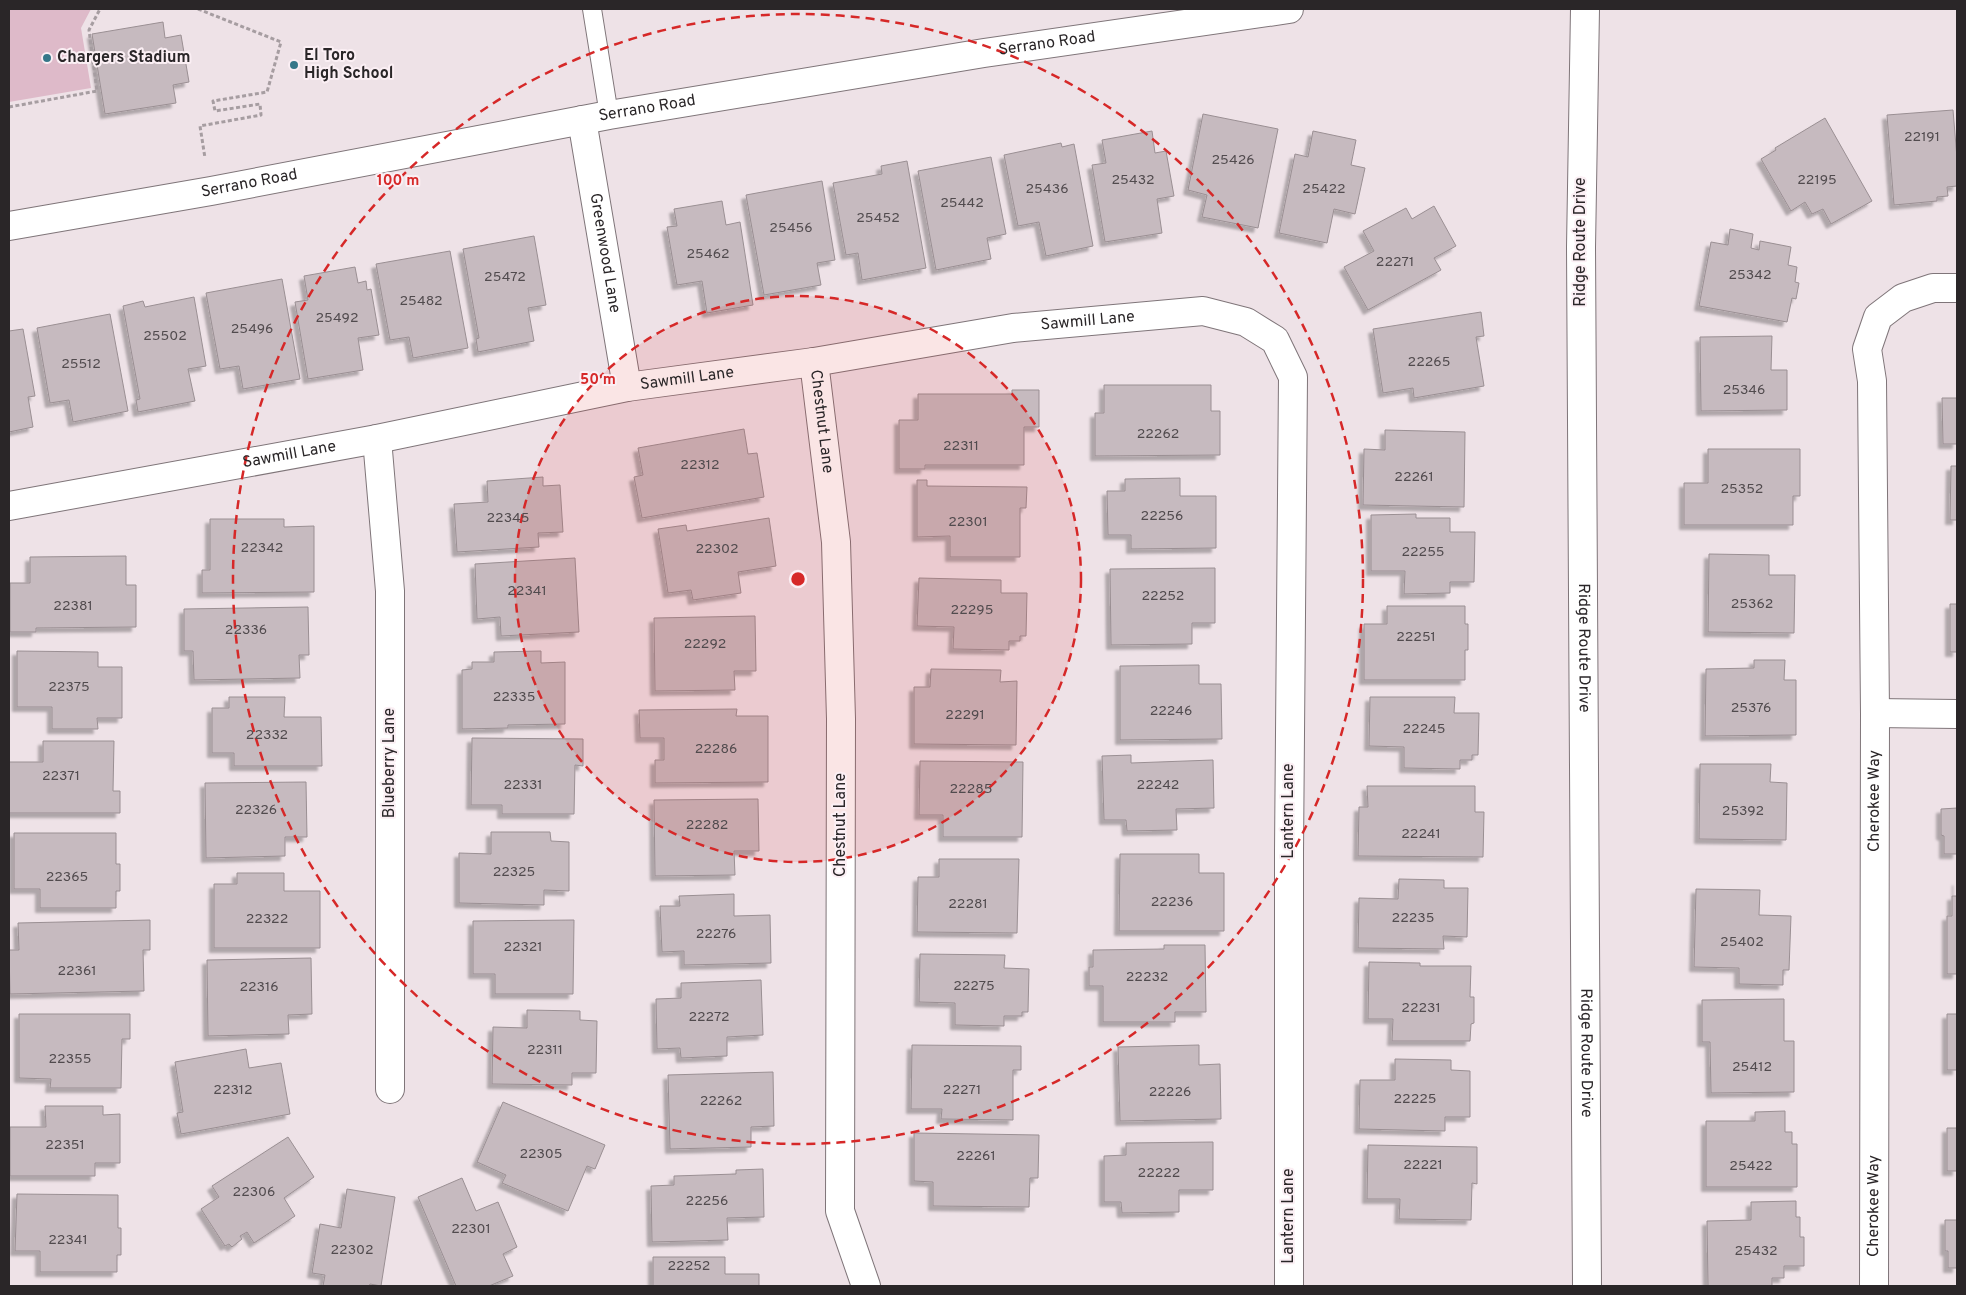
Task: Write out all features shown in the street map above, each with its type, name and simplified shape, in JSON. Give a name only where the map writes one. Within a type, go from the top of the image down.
[{"type":"street","name":"Serrano Road","points":[[9,226],[211,191],[609,115],[984,53],[1289,9]]},
{"type":"street","name":"Ridge Route Drive","points":[[1585,9],[1581,257],[1588,1286]]},
{"type":"street","name":"Greenwood Lane","points":[[582,120],[627,386]]},
{"type":"street","name":"Cherokee Way","points":[[1874,1286],[1872,381],[1867,349],[1878,317],[1903,298],[1933,288],[1957,288]]},
{"type":"street","name":"Sawmill Lane","points":[[9,506],[377,439],[627,386],[814,362],[1012,328],[1203,311],[1246,322],[1275,340]]},
{"type":"street","name":"Lantern Lane","points":[[1275,340],[1293,377],[1289,852],[1290,1286]]},
{"type":"street","name":"Chestnut Lane","points":[[814,362],[836,542],[841,719],[840,1212],[866,1286]]},
{"type":"street","name":"Blueberry Lane","points":[[377,439],[390,591],[390,1089]]},
{"type":"street","points":[[1874,713],[1957,714]]},
{"type":"lane","points":[[592,9],[609,115]]},
{"type":"path","points":[[9,107],[98,91],[89,30],[100,9]]},
{"type":"path","points":[[198,9],[281,42],[267,92],[213,101],[215,111],[260,104],[261,115],[200,126],[211,191]]},
{"type":"shaded area","name":"Chargers Stadium","points":[[9,9],[91,9],[81,28],[91,88],[9,102]]},
{"type":"building","points":[[163,22],[165,38],[181,35],[189,82],[173,85],[176,103],[105,114],[92,34]]},
{"type":"building","points":[[1953,110],[1957,186],[1947,187],[1948,196],[1937,197],[1937,201],[1894,205],[1887,115]]},
{"type":"building","points":[[1203,114],[1278,129],[1258,228],[1202,217],[1207,195],[1188,190]]},
{"type":"building","points":[[1825,118],[1872,201],[1831,224],[1823,209],[1812,214],[1805,202],[1791,211],[1761,159],[1776,150],[1775,148]]},
{"type":"building","points":[[1152,131],[1155,153],[1166,151],[1174,196],[1157,199],[1162,233],[1105,242],[1092,165],[1106,163],[1102,140]]},
{"type":"building","points":[[1313,131],[1356,140],[1351,165],[1365,168],[1355,214],[1334,209],[1327,243],[1279,233],[1295,154],[1308,157]]},
{"type":"building","points":[[1061,143],[1062,147],[1074,144],[1093,246],[1046,256],[1039,222],[1018,226],[1004,155]]},
{"type":"building","points":[[991,157],[1006,234],[987,238],[991,259],[936,270],[918,171]]},
{"type":"building","points":[[907,161],[926,268],[862,280],[858,253],[846,255],[833,183],[882,174],[881,166]]},
{"type":"building","points":[[822,181],[835,260],[817,263],[821,285],[764,295],[746,195]]},
{"type":"building","points":[[722,201],[726,225],[740,222],[753,305],[707,313],[702,281],[677,285],[667,227],[677,226],[674,209]]},
{"type":"building","points":[[1434,206],[1456,246],[1434,258],[1441,270],[1368,310],[1344,267],[1374,251],[1363,231],[1406,208],[1412,219]]},
{"type":"building","points":[[1730,229],[1753,234],[1751,248],[1759,250],[1760,241],[1791,247],[1788,265],[1797,267],[1795,282],[1799,283],[1796,299],[1792,298],[1787,322],[1699,306],[1711,242],[1728,245]]},
{"type":"building","points":[[534,236],[546,305],[528,308],[534,341],[478,352],[476,339],[479,338],[463,249]]},
{"type":"building","points":[[450,251],[468,348],[413,358],[409,337],[390,340],[376,264]]},
{"type":"building","points":[[355,267],[358,283],[366,281],[367,290],[371,289],[379,335],[358,338],[363,370],[308,379],[295,302],[308,300],[304,276]]},
{"type":"building","points":[[282,279],[300,379],[243,389],[239,366],[220,369],[206,293]]},
{"type":"building","points":[[194,297],[206,366],[188,369],[195,401],[138,412],[136,400],[140,399],[123,306],[143,301],[145,307]]},
{"type":"building","points":[[1481,312],[1484,336],[1476,337],[1484,386],[1414,398],[1413,388],[1383,393],[1373,329]]},
{"type":"building","points":[[110,314],[128,411],[73,422],[69,400],[50,403],[37,328]]},
{"type":"building","points":[[23,329],[35,396],[28,397],[33,427],[9,432],[9,331]]},
{"type":"building","points":[[1772,336],[1771,370],[1787,370],[1787,410],[1701,411],[1700,337]]},
{"type":"building","points":[[1104,385],[1211,385],[1211,411],[1220,411],[1220,455],[1095,456],[1095,413],[1104,413]]},
{"type":"building","points":[[1012,390],[1039,390],[1039,427],[1024,427],[1024,465],[925,465],[925,469],[899,469],[899,420],[918,420],[918,394],[1012,394]]},
{"type":"building","points":[[1942,398],[1957,398],[1957,444],[1943,444]]},
{"type":"building","points":[[744,429],[748,454],[757,453],[764,497],[642,518],[634,477],[643,475],[638,448]]},
{"type":"building","points":[[1385,430],[1465,432],[1464,507],[1363,505],[1364,449],[1385,450]]},
{"type":"building","points":[[1708,449],[1800,449],[1800,496],[1793,496],[1793,525],[1684,525],[1684,483],[1708,483]]},
{"type":"building","points":[[1951,466],[1957,466],[1957,520],[1950,520]]},
{"type":"building","points":[[543,477],[543,486],[560,485],[563,532],[538,533],[539,547],[457,552],[454,504],[488,502],[487,481]]},
{"type":"building","points":[[1180,478],[1180,496],[1216,496],[1216,548],[1131,549],[1131,535],[1108,535],[1107,491],[1125,491],[1125,479]]},
{"type":"building","points":[[917,480],[927,480],[927,486],[1027,487],[1026,508],[1020,508],[1020,557],[950,557],[950,536],[917,537]]},
{"type":"building","points":[[1416,514],[1416,518],[1450,518],[1450,532],[1475,532],[1474,582],[1450,582],[1450,593],[1404,594],[1405,571],[1371,571],[1371,515]]},
{"type":"building","points":[[769,518],[776,566],[738,572],[741,593],[693,600],[691,590],[668,593],[658,529],[686,525],[687,531]]},
{"type":"building","points":[[210,519],[284,519],[284,527],[314,526],[314,592],[202,593],[202,570],[210,570]]},
{"type":"building","points":[[1709,554],[1769,555],[1769,575],[1795,575],[1794,633],[1708,632]]},
{"type":"building","points":[[126,556],[126,585],[136,585],[136,627],[36,628],[36,632],[10,632],[10,583],[30,583],[30,557]]},
{"type":"building","points":[[575,558],[579,632],[501,636],[500,617],[477,619],[475,564]]},
{"type":"building","points":[[1215,568],[1215,623],[1192,623],[1192,644],[1111,645],[1110,569]]},
{"type":"building","points":[[919,578],[1001,580],[1001,593],[1027,593],[1026,636],[1020,636],[1020,641],[1009,641],[1009,650],[953,649],[954,627],[917,626]]},
{"type":"building","points":[[1950,604],[1957,604],[1957,652],[1950,652]]},
{"type":"building","points":[[1387,606],[1465,606],[1465,624],[1468,624],[1468,650],[1465,650],[1465,680],[1364,680],[1364,624],[1387,624]]},
{"type":"building","points":[[308,607],[309,655],[299,655],[300,678],[194,680],[193,651],[184,651],[184,609]]},
{"type":"building","points":[[755,616],[756,671],[734,671],[735,690],[655,691],[654,618]]},
{"type":"building","points":[[17,651],[98,652],[98,667],[122,667],[122,718],[97,718],[98,729],[52,729],[52,707],[17,707]]},
{"type":"building","points":[[541,651],[541,663],[565,662],[565,724],[508,725],[508,728],[462,729],[462,670],[472,669],[472,662],[494,662],[494,652]]},
{"type":"building","points":[[1754,660],[1785,660],[1784,680],[1796,680],[1796,735],[1705,736],[1706,669],[1754,668]]},
{"type":"building","points":[[1199,665],[1199,684],[1221,684],[1222,739],[1120,740],[1120,666]]},
{"type":"building","points":[[931,669],[1001,670],[1000,682],[1017,681],[1016,745],[914,744],[914,687],[930,687]]},
{"type":"building","points":[[229,697],[285,697],[284,717],[321,717],[322,766],[234,766],[234,753],[212,753],[212,708],[229,708]]},
{"type":"building","points":[[1370,697],[1455,697],[1454,713],[1479,713],[1478,755],[1472,755],[1472,760],[1460,760],[1460,769],[1404,768],[1404,747],[1369,746]]},
{"type":"building","points":[[737,709],[736,716],[768,716],[768,782],[655,783],[655,760],[664,760],[664,738],[640,738],[639,710]]},
{"type":"building","points":[[472,738],[583,739],[583,766],[575,765],[574,814],[502,814],[502,805],[471,805]]},
{"type":"building","points":[[43,741],[114,741],[113,791],[120,791],[120,813],[9,813],[9,762],[43,762]]},
{"type":"building","points":[[1131,755],[1131,763],[1213,760],[1214,808],[1176,809],[1177,830],[1127,831],[1126,820],[1104,820],[1102,756]]},
{"type":"building","points":[[920,761],[1023,762],[1022,837],[943,837],[943,815],[919,815]]},
{"type":"building","points":[[1700,764],[1771,764],[1770,782],[1787,783],[1786,840],[1699,839]]},
{"type":"building","points":[[306,782],[307,837],[285,837],[285,856],[206,858],[205,783]]},
{"type":"building","points":[[1367,786],[1475,786],[1475,812],[1484,812],[1483,857],[1358,856],[1359,807],[1368,807]]},
{"type":"building","points":[[758,799],[759,851],[734,851],[735,875],[655,876],[654,800]]},
{"type":"building","points":[[1957,808],[1957,854],[1944,854],[1944,836],[1941,835],[1941,809]]},
{"type":"building","points":[[491,832],[550,832],[551,841],[569,842],[569,891],[544,890],[544,905],[459,903],[459,853],[491,854]]},
{"type":"building","points":[[14,833],[116,833],[116,864],[120,864],[120,891],[116,891],[116,908],[40,908],[40,889],[14,889]]},
{"type":"building","points":[[1120,854],[1199,854],[1199,873],[1224,873],[1224,931],[1119,931]]},
{"type":"building","points":[[939,859],[1019,859],[1017,933],[917,932],[918,877],[939,877]]},
{"type":"building","points":[[237,873],[284,873],[284,891],[320,891],[320,948],[214,948],[214,884],[237,884]]},
{"type":"building","points":[[1399,879],[1444,880],[1444,888],[1468,888],[1467,937],[1443,936],[1444,949],[1358,948],[1359,898],[1398,899]]},
{"type":"building","points":[[1696,889],[1760,890],[1759,915],[1791,916],[1789,970],[1783,970],[1783,985],[1739,984],[1739,968],[1694,967]]},
{"type":"building","points":[[734,894],[734,916],[770,915],[771,963],[684,965],[684,951],[662,952],[660,906],[680,906],[679,896]]},
{"type":"building","points":[[1952,896],[1957,896],[1957,974],[1947,974],[1947,916],[1952,916]]},
{"type":"building","points":[[150,920],[150,950],[143,950],[144,991],[10,994],[9,950],[19,950],[18,923]]},
{"type":"building","points":[[574,920],[573,994],[495,994],[495,974],[473,974],[473,921]]},
{"type":"building","points":[[1164,945],[1205,945],[1206,1012],[1175,1012],[1175,1022],[1103,1022],[1103,986],[1089,986],[1089,967],[1093,967],[1093,950],[1164,949]]},
{"type":"building","points":[[920,954],[1005,955],[1004,968],[1029,969],[1028,1012],[1022,1012],[1022,1016],[1004,1016],[1004,1026],[955,1025],[955,1003],[919,1002]]},
{"type":"building","points":[[311,958],[312,1014],[288,1015],[289,1034],[208,1036],[207,960]]},
{"type":"building","points":[[1369,962],[1420,963],[1420,966],[1471,966],[1470,997],[1474,997],[1474,1023],[1471,1024],[1470,1041],[1392,1041],[1393,1019],[1368,1019]]},
{"type":"building","points":[[761,980],[763,1035],[727,1037],[727,1056],[681,1058],[680,1048],[657,1049],[656,999],[681,998],[681,983]]},
{"type":"building","points":[[1784,999],[1784,1041],[1794,1041],[1794,1092],[1711,1093],[1710,1042],[1702,1042],[1702,1000]]},
{"type":"building","points":[[527,1010],[580,1011],[580,1020],[597,1021],[596,1073],[572,1073],[572,1085],[492,1084],[493,1027],[527,1028]]},
{"type":"building","points":[[19,1014],[130,1014],[130,1039],[122,1039],[121,1088],[50,1088],[51,1079],[19,1078]]},
{"type":"building","points":[[1947,1014],[1957,1014],[1957,1070],[1947,1070]]},
{"type":"building","points":[[912,1045],[1021,1046],[1021,1070],[1013,1070],[1013,1120],[941,1119],[942,1109],[911,1109]]},
{"type":"building","points":[[1199,1045],[1199,1065],[1220,1064],[1221,1119],[1120,1121],[1118,1047]]},
{"type":"building","points":[[246,1049],[249,1068],[281,1063],[290,1114],[181,1134],[177,1113],[183,1112],[175,1062]]},
{"type":"building","points":[[1395,1059],[1451,1060],[1451,1070],[1470,1071],[1470,1117],[1445,1117],[1445,1131],[1359,1129],[1360,1080],[1395,1080]]},
{"type":"building","points":[[773,1072],[774,1126],[751,1127],[751,1147],[670,1149],[668,1075]]},
{"type":"building","points":[[503,1102],[605,1145],[595,1169],[587,1166],[568,1211],[502,1183],[506,1175],[477,1162]]},
{"type":"building","points":[[45,1106],[103,1106],[103,1115],[120,1114],[120,1163],[95,1163],[95,1176],[10,1176],[10,1127],[46,1127]]},
{"type":"building","points":[[1785,1111],[1785,1132],[1792,1132],[1792,1144],[1797,1144],[1797,1187],[1706,1187],[1706,1121],[1755,1121],[1755,1112]]},
{"type":"building","points":[[1947,1128],[1957,1128],[1957,1171],[1947,1171]]},
{"type":"building","points":[[914,1133],[1039,1135],[1038,1178],[1030,1178],[1029,1207],[933,1206],[933,1182],[914,1181]]},
{"type":"building","points":[[288,1137],[314,1177],[284,1198],[295,1216],[254,1243],[247,1232],[240,1236],[242,1239],[232,1247],[229,1244],[225,1246],[201,1209],[219,1197],[212,1186]]},
{"type":"building","points":[[1213,1142],[1213,1190],[1179,1190],[1179,1212],[1122,1213],[1121,1202],[1104,1202],[1104,1156],[1126,1155],[1126,1143]]},
{"type":"building","points":[[1368,1145],[1477,1147],[1477,1184],[1472,1183],[1471,1220],[1399,1219],[1400,1199],[1367,1199]]},
{"type":"building","points":[[763,1169],[764,1217],[727,1218],[728,1240],[652,1242],[651,1186],[674,1185],[674,1176],[736,1174],[736,1170]]},
{"type":"building","points":[[462,1178],[476,1211],[498,1202],[517,1247],[503,1254],[513,1276],[489,1286],[456,1286],[418,1197]]},
{"type":"building","points":[[347,1189],[395,1197],[381,1286],[370,1284],[369,1286],[323,1286],[325,1275],[312,1273],[320,1224],[341,1228]]},
{"type":"building","points":[[17,1194],[118,1195],[118,1228],[121,1228],[121,1255],[117,1255],[117,1272],[40,1272],[40,1251],[15,1251]]},
{"type":"building","points":[[1796,1201],[1796,1217],[1800,1217],[1800,1237],[1804,1237],[1804,1266],[1784,1266],[1784,1278],[1772,1278],[1772,1286],[1708,1286],[1707,1221],[1751,1220],[1751,1202]]},
{"type":"building","points":[[1945,1220],[1957,1220],[1957,1268],[1948,1268],[1948,1251],[1945,1251]]},
{"type":"building","points":[[653,1257],[725,1257],[725,1274],[759,1274],[759,1286],[653,1286]]},
{"type":"place","name":"Chargers Stadium","points":[[47,58]]},
{"type":"place","name":"El Toro High School","points":[[294,65]]}]
